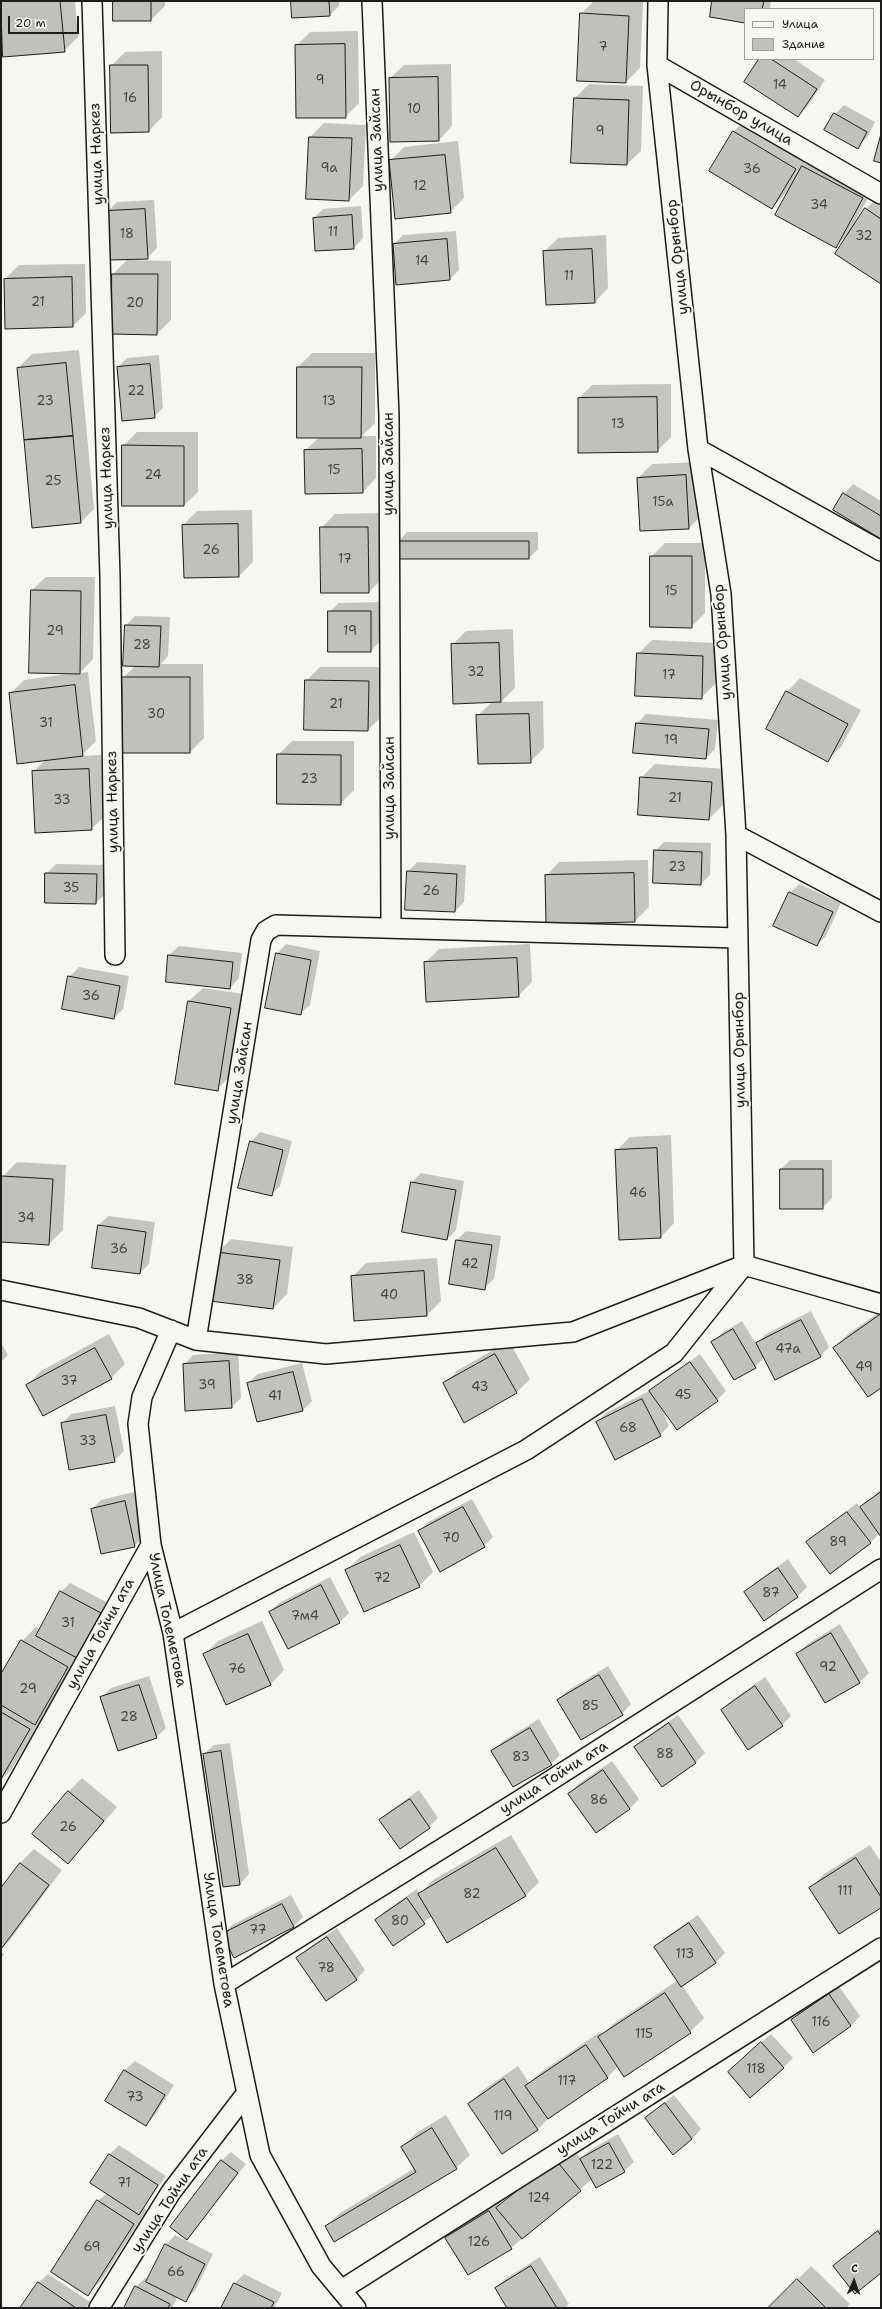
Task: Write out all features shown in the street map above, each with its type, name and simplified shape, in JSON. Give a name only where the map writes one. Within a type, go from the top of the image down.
[{"type":"street","name":"улица Наркез","points":[[92,1],[110,577],[115,955]]},
{"type":"street","name":"улица Зайсан","points":[[372,1],[389,416],[391,927]]},
{"type":"street","points":[[657,65],[658,1]]},
{"type":"street","name":"Орынбор улица","points":[[657,65],[881,194]]},
{"type":"street","name":"улица Орынбор","points":[[657,65],[698,449],[721,594],[736,835],[744,1265]]},
{"type":"street","points":[[698,449],[881,551]]},
{"type":"street","points":[[736,835],[881,912]]},
{"type":"street","name":"улица Зайсан","points":[[196,1340],[261,940],[266,931],[276,925],[391,927],[738,938]]},
{"type":"street","points":[[173,1633],[526,1450],[674,1354],[744,1265]]},
{"type":"street","points":[[1,1290],[139,1318],[196,1340],[326,1354],[573,1332],[744,1265],[881,1304]]},
{"type":"street","points":[[151,1545],[138,1424],[142,1397],[171,1330]]},
{"type":"street","name":"Улица Толеметова","points":[[151,1545],[173,1633],[224,1984],[260,2155],[321,2266],[356,2308]]},
{"type":"street","name":"улица Тойчи ата","points":[[1,1813],[151,1545]]},
{"type":"street","name":"улица Тойчи ата","points":[[224,1984],[520,1800],[881,1569]]},
{"type":"street","name":"улица Тойчи ата","points":[[341,2290],[881,1948]]},
{"type":"street","name":"улица Тойчи ата","points":[[99,2308],[171,2192],[246,2094]]},
{"type":"building","points":[[1,1],[60,1],[65,52],[3,57]]},
{"type":"building","points":[[113,1],[151,1],[151,21],[113,21]]},
{"type":"building","points":[[291,1],[329,1],[330,16],[292,18]]},
{"type":"building","points":[[712,1],[764,1],[762,8],[744,8],[744,23],[710,17]]},
{"type":"building","points":[[580,13],[629,16],[626,83],[577,81]]},
{"type":"building","points":[[345,44],[346,118],[296,118],[295,45]]},
{"type":"building","points":[[758,60],[773,60],[817,89],[798,117],[744,82]]},
{"type":"building","points":[[110,65],[148,65],[149,132],[111,133]]},
{"type":"building","points":[[438,77],[439,141],[390,142],[389,78]]},
{"type":"building","points":[[574,98],[629,100],[627,165],[571,163]]},
{"type":"building","points":[[834,113],[867,132],[858,149],[824,130]]},
{"type":"building","points":[[733,131],[796,169],[772,209],[709,171]]},
{"type":"building","points":[[881,134],[881,163],[874,161]]},
{"type":"building","points":[[309,137],[352,138],[349,201],[306,199]]},
{"type":"building","points":[[445,155],[451,213],[395,219],[389,160]]},
{"type":"building","points":[[802,166],[863,198],[836,248],[775,215]]},
{"type":"building","points":[[865,208],[881,219],[881,284],[835,254]]},
{"type":"building","points":[[145,209],[148,259],[109,260],[107,211]]},
{"type":"building","points":[[352,215],[354,249],[315,251],[313,218]]},
{"type":"building","points":[[447,239],[450,280],[396,285],[393,244]]},
{"type":"building","points":[[592,249],[595,303],[546,305],[543,251]]},
{"type":"building","points":[[112,274],[158,274],[157,335],[112,334]]},
{"type":"building","points":[[72,277],[73,327],[5,329],[4,279]]},
{"type":"building","points":[[66,363],[73,436],[24,440],[17,368]]},
{"type":"building","points":[[150,364],[155,418],[122,421],[117,367]]},
{"type":"building","points":[[297,367],[362,367],[361,438],[297,438]]},
{"type":"building","points":[[657,397],[658,452],[578,453],[578,398]]},
{"type":"building","points":[[73,436],[81,523],[32,528],[24,440]]},
{"type":"building","points":[[122,445],[184,446],[184,506],[122,506]]},
{"type":"building","points":[[362,449],[363,493],[305,494],[304,450]]},
{"type":"building","points":[[686,475],[689,529],[640,531],[637,478]]},
{"type":"building","points":[[843,493],[881,516],[881,539],[833,510]]},
{"type":"building","points":[[238,524],[239,577],[184,578],[182,525]]},
{"type":"building","points":[[320,527],[368,527],[369,593],[321,593]]},
{"type":"building","points":[[397,541],[529,541],[529,559],[397,559]]},
{"type":"building","points":[[650,556],[692,556],[692,628],[650,627]]},
{"type":"building","points":[[31,590],[81,591],[80,674],[29,673]]},
{"type":"building","points":[[328,611],[371,611],[371,652],[328,652]]},
{"type":"building","points":[[125,625],[161,626],[159,667],[123,666]]},
{"type":"building","points":[[499,643],[501,702],[453,704],[451,644]]},
{"type":"building","points":[[637,653],[703,656],[702,699],[635,696]]},
{"type":"building","points":[[122,677],[190,677],[190,753],[123,753]]},
{"type":"building","points":[[305,680],[369,681],[368,731],[304,730]]},
{"type":"building","points":[[75,685],[83,756],[17,764],[9,693]]},
{"type":"building","points":[[786,691],[848,724],[828,762],[766,729]]},
{"type":"building","points":[[529,714],[531,763],[478,764],[476,715]]},
{"type":"building","points":[[636,723],[709,729],[706,759],[633,753]]},
{"type":"building","points":[[277,754],[341,755],[341,805],[277,804]]},
{"type":"building","points":[[89,769],[92,830],[35,833],[32,771]]},
{"type":"building","points":[[640,777],[712,782],[709,820],[638,815]]},
{"type":"building","points":[[654,850],[702,852],[701,885],[653,883]]},
{"type":"building","points":[[407,871],[457,874],[455,912],[405,910]]},
{"type":"building","points":[[45,873],[97,874],[96,904],[45,903]]},
{"type":"building","points":[[634,873],[635,922],[546,924],[545,875]]},
{"type":"building","points":[[789,892],[833,912],[817,946],[773,926]]},
{"type":"building","points":[[276,953],[311,960],[301,1015],[265,1008]]},
{"type":"building","points":[[168,955],[233,962],[230,989],[166,982]]},
{"type":"building","points":[[517,958],[519,997],[426,1002],[424,962]]},
{"type":"building","points":[[68,976],[120,986],[114,1019],[62,1009]]},
{"type":"building","points":[[188,1001],[231,1008],[218,1091],[175,1084]]},
{"type":"building","points":[[250,1141],[283,1150],[272,1196],[238,1188]]},
{"type":"building","points":[[657,1148],[661,1238],[619,1240],[615,1150]]},
{"type":"building","points":[[780,1169],[823,1169],[823,1209],[780,1209]]},
{"type":"building","points":[[2,1176],[53,1179],[49,1245],[1,1242]]},
{"type":"building","points":[[411,1182],[456,1190],[447,1240],[402,1232]]},
{"type":"building","points":[[98,1225],[146,1232],[140,1274],[92,1268]]},
{"type":"building","points":[[456,1240],[492,1245],[485,1290],[449,1284]]},
{"type":"building","points":[[216,1252],[280,1260],[273,1309],[210,1301]]},
{"type":"building","points":[[424,1271],[427,1316],[354,1321],[351,1276]]},
{"type":"building","points":[[881,1314],[881,1388],[868,1397],[833,1348]]},
{"type":"building","points":[[801,1320],[821,1357],[775,1380],[756,1343]]},
{"type":"building","points":[[733,1329],[756,1368],[734,1380],[711,1342]]},
{"type":"building","points":[[95,1348],[112,1379],[43,1416],[26,1385]]},
{"type":"building","points":[[495,1354],[517,1393],[464,1423],[443,1383]]},
{"type":"building","points":[[229,1361],[232,1408],[185,1411],[183,1364]]},
{"type":"building","points":[[690,1362],[718,1401],[677,1430],[649,1391]]},
{"type":"building","points":[[293,1372],[303,1411],[257,1422],[247,1383]]},
{"type":"building","points":[[642,1399],[661,1436],[615,1460],[596,1422]]},
{"type":"building","points":[[106,1415],[115,1462],[69,1470],[61,1423]]},
{"type":"building","points":[[881,1492],[881,1537],[860,1507]]},
{"type":"building","points":[[125,1501],[135,1547],[101,1554],[91,1509]]},
{"type":"building","points":[[463,1507],[485,1547],[440,1572],[418,1531]]},
{"type":"building","points":[[847,1512],[871,1543],[830,1574],[806,1542]]},
{"type":"building","points":[[400,1545],[420,1587],[364,1612],[345,1570]]},
{"type":"building","points":[[778,1568],[798,1597],[764,1621],[744,1592]]},
{"type":"building","points":[[321,1585],[340,1623],[288,1649],[269,1612]]},
{"type":"building","points":[[60,1591],[101,1613],[77,1658],[36,1636]]},
{"type":"building","points":[[831,1633],[860,1683],[825,1703],[796,1654]]},
{"type":"building","points":[[248,1634],[271,1685],[226,1705],[203,1654]]},
{"type":"building","points":[[21,1640],[68,1667],[35,1725],[1,1705],[1,1674]]},
{"type":"building","points":[[599,1675],[623,1715],[581,1740],[557,1700]]},
{"type":"building","points":[[139,1685],[157,1738],[118,1751],[100,1697]]},
{"type":"building","points":[[755,1686],[783,1726],[748,1750],[721,1710]]},
{"type":"building","points":[[1,1712],[30,1729],[1,1779]]},
{"type":"building","points":[[669,1723],[696,1763],[662,1787],[634,1747]]},
{"type":"building","points":[[530,1728],[552,1765],[513,1787],[491,1751]]},
{"type":"building","points":[[221,1751],[240,1885],[223,1887],[203,1754]]},
{"type":"building","points":[[603,1770],[630,1809],[596,1833],[568,1794]]},
{"type":"building","points":[[68,1791],[104,1821],[68,1864],[32,1834]]},
{"type":"building","points":[[410,1799],[430,1828],[400,1849],[379,1820]]},
{"type":"building","points":[[496,1848],[526,1896],[447,1943],[418,1894]]},
{"type":"building","points":[[856,1858],[881,1897],[881,1908],[839,1934],[809,1888]]},
{"type":"building","points":[[20,1863],[49,1885],[1,1949],[1,1888]]},
{"type":"building","points":[[407,1898],[425,1924],[393,1946],[375,1920]]},
{"type":"building","points":[[282,1904],[294,1927],[234,1958],[222,1934]]},
{"type":"building","points":[[689,1923],[716,1963],[681,1987],[654,1947]]},
{"type":"building","points":[[327,1937],[357,1980],[326,2001],[296,1958]]},
{"type":"building","points":[[665,1993],[691,2033],[624,2077],[598,2037]]},
{"type":"building","points":[[829,1994],[851,2026],[813,2053],[791,2020]]},
{"type":"building","points":[[761,2042],[784,2068],[750,2098],[728,2072]]},
{"type":"building","points":[[586,2045],[608,2078],[548,2119],[525,2086]]},
{"type":"building","points":[[124,2070],[165,2095],[146,2126],[105,2101]]},
{"type":"building","points":[[504,2079],[538,2130],[502,2154],[468,2104]]},
{"type":"building","points":[[665,2103],[692,2139],[673,2155],[645,2118]]},
{"type":"building","points":[[432,2128],[457,2169],[334,2242],[325,2226],[416,2172],[401,2147]]},
{"type":"building","points":[[609,2143],[625,2172],[596,2188],[580,2159]]},
{"type":"building","points":[[109,2154],[158,2185],[139,2215],[90,2183]]},
{"type":"building","points":[[221,2160],[238,2173],[187,2240],[170,2227]]},
{"type":"building","points":[[556,2160],[581,2191],[522,2239],[496,2208]]},
{"type":"building","points":[[97,2200],[134,2224],[88,2296],[51,2272]]},
{"type":"building","points":[[489,2211],[512,2249],[468,2275],[445,2238]]},
{"type":"building","points":[[878,2231],[881,2236],[881,2273],[855,2294],[833,2266]]},
{"type":"building","points":[[165,2244],[205,2264],[186,2302],[146,2282]]},
{"type":"building","points":[[531,2266],[557,2308],[507,2308],[495,2288]]},
{"type":"building","points":[[797,2279],[826,2308],[768,2308]]},
{"type":"building","points":[[38,2282],[76,2308],[20,2308]]},
{"type":"building","points":[[234,2283],[274,2302],[271,2308],[221,2308]]},
{"type":"building","points":[[135,2286],[170,2304],[168,2308],[124,2308]]}]
